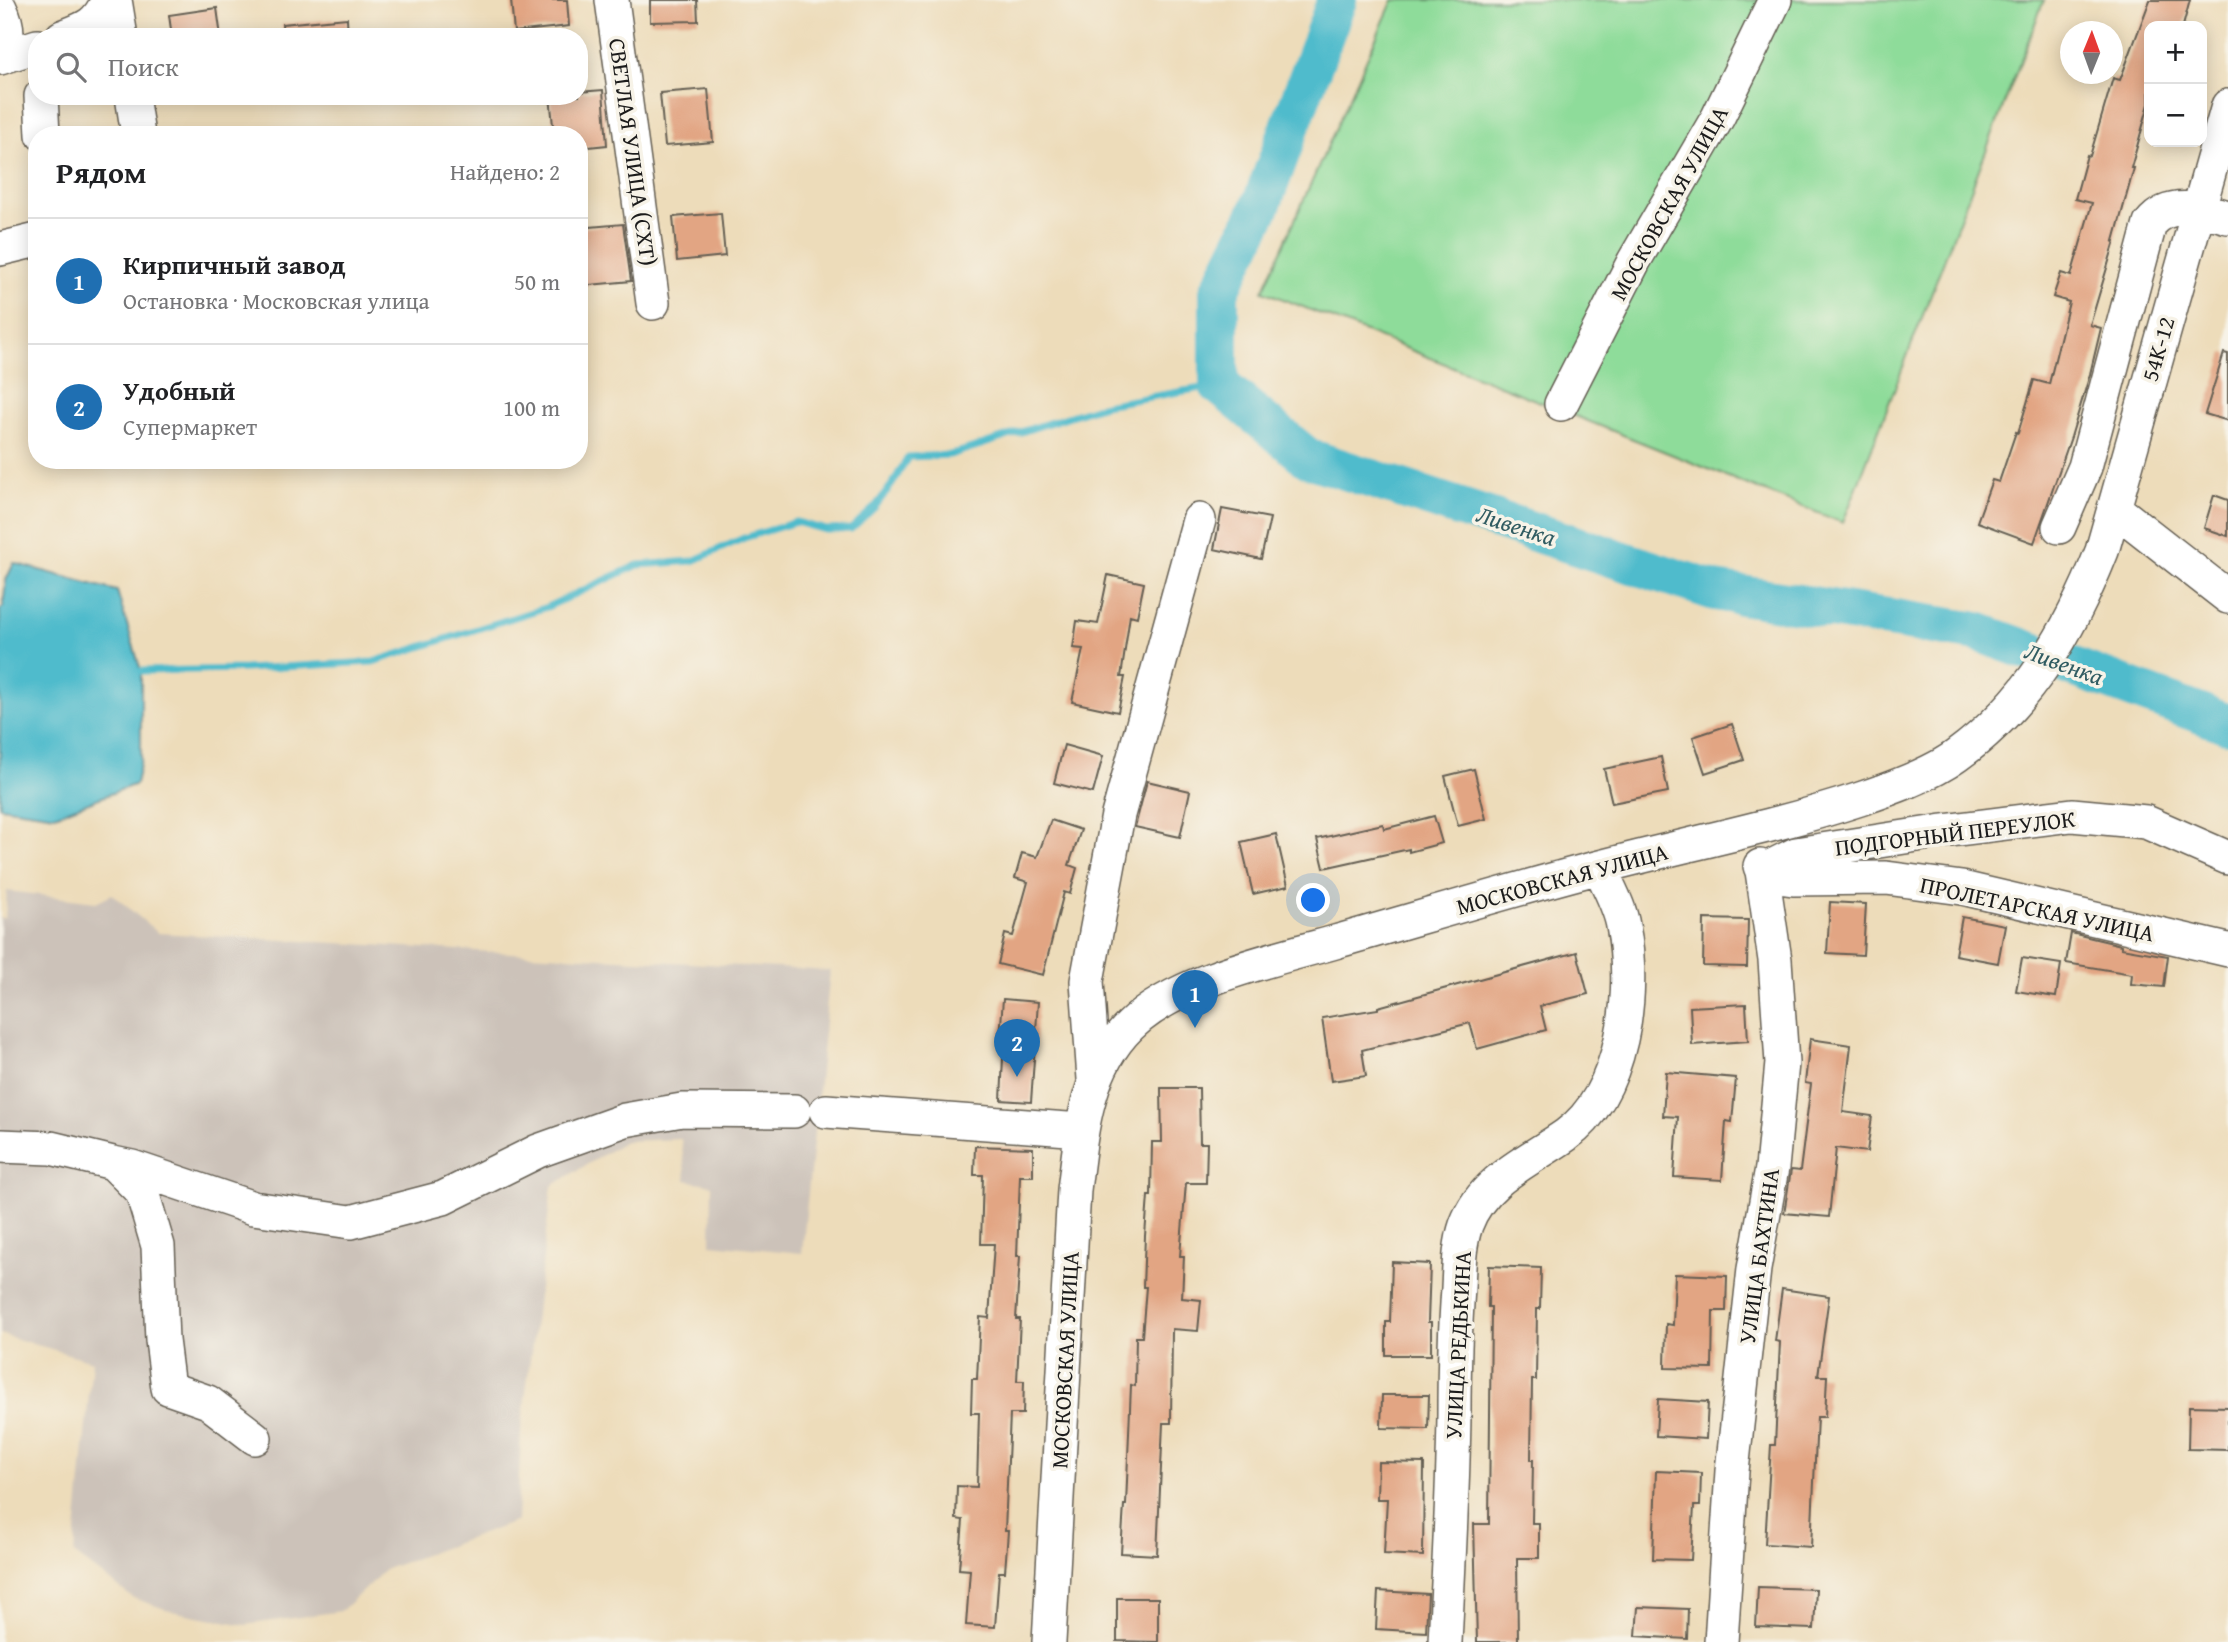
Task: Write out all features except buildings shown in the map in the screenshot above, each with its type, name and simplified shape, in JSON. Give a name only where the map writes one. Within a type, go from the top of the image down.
[{"type":"street","points":[[87,28],[96,20],[108,0]]},
{"type":"street","points":[[115,0],[120,28]]},
{"type":"street","name":"СВЕТЛАЯ УЛИЦА (СХТ)","points":[[612,0],[653,303]]},
{"type":"street","name":"МОСКОВСКАЯ УЛИЦА","points":[[1561,404],[1634,261],[1718,117],[1775,0]]},
{"type":"street","points":[[0,8],[8,34],[6,44],[19,56]]},
{"type":"street","points":[[41,105],[43,126]]},
{"type":"street","points":[[133,105],[137,126]]},
{"type":"street","name":"54K-12","points":[[2034,680],[2085,592],[2102,551],[2213,213],[2228,106]]},
{"type":"street","points":[[2059,527],[2085,467],[2150,224],[2164,213],[2178,209],[2213,213]]},
{"type":"street","points":[[0,249],[28,242]]},
{"type":"street","points":[[2114,508],[2228,597]]},
{"type":"street","name":"МОСКОВСКАЯ УЛИЦА","points":[[1094,1079],[1087,981],[1118,815],[1199,520]]},
{"type":"street","name":"МОСКОВСКАЯ УЛИЦА","points":[[1049,1642],[1074,1204],[1081,1130],[1094,1079],[1129,1026],[1153,1008],[1185,990],[1251,966],[1600,867],[1748,832],[1894,787],[1952,759],[2003,716],[2034,680]]},
{"type":"street","name":"ПОДГОРНЫЙ ПЕРЕУЛОК","points":[[1762,871],[1796,854],[1943,831],[2072,815],[2146,822],[2228,858]]},
{"type":"street","points":[[1748,832],[1762,871]]},
{"type":"street","name":"УЛИЦА РЕДЬКИНА","points":[[1445,1642],[1454,1448],[1455,1334],[1459,1262],[1466,1226],[1476,1204],[1499,1179],[1530,1155],[1567,1134],[1589,1114],[1612,1069],[1628,998],[1627,963],[1623,924],[1600,867]]},
{"type":"street","name":"ПРОЛЕТАРСКАЯ УЛИЦА","points":[[1762,871],[1793,879],[1886,878],[1962,888],[2228,950]]},
{"type":"street","name":"УЛИЦА БАХТИНА","points":[[1721,1642],[1732,1471],[1754,1269],[1772,1168],[1782,1063],[1775,960],[1762,871]]},
{"type":"street","points":[[0,1146],[51,1148],[132,1167],[253,1208],[351,1222],[443,1198],[538,1151],[625,1120],[682,1110],[810,1111],[1081,1130]]},
{"type":"street","points":[[113,1163],[142,1192],[158,1246],[162,1340],[168,1388],[208,1402],[255,1438]]},
{"type":"shaded area","points":[[7,891],[96,902],[112,894],[158,933],[830,971],[802,1253],[711,1244],[712,1185],[686,1180],[681,1139],[625,1141],[552,1186],[521,1431],[517,1521],[386,1569],[341,1611],[245,1625],[171,1611],[133,1598],[74,1554],[92,1361],[0,1334],[0,918],[5,918]]},
{"type":"green space","points":[[1393,0],[2044,0],[1843,523],[1263,291]]},
{"type":"water","points":[[14,563],[117,591],[141,671],[141,760],[136,784],[55,815],[0,807],[0,609],[3,607],[6,580]]},
{"type":"waterway","name":"Ливенка","points":[[1337,0],[1260,208],[1219,292],[1219,385],[1308,458],[1715,591],[1978,632],[2228,724]]},
{"type":"waterway","points":[[135,673],[373,662],[547,607],[638,565],[693,561],[744,538],[796,522],[826,530],[851,529],[875,507],[908,457],[950,455],[1104,405],[1219,385]]},
{"type":"place","name":"Кирпичный завод","points":[[1195,1028]]},
{"type":"place","name":"Удобный","points":[[1017,1077]]}]
